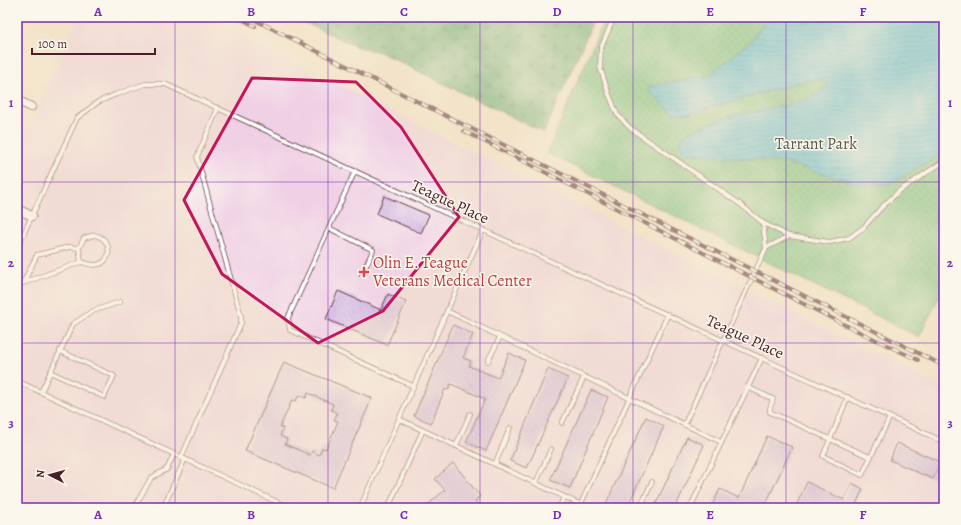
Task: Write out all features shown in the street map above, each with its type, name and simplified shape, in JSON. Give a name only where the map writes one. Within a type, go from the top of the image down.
[{"type":"street","points":[[17,100],[31,107]]},
{"type":"street","points":[[17,209],[32,216]]},
{"type":"lane","points":[[614,17],[601,48],[600,67],[617,114],[630,128],[740,204],[763,223],[789,236],[830,242],[849,238],[863,228],[880,209],[899,192],[944,161]]},
{"type":"lane","name":"Teague Place","points":[[17,248],[77,118],[98,102],[145,84],[165,84],[944,442]]},
{"type":"lane","points":[[163,508],[241,323],[241,316],[197,157],[218,108]]},
{"type":"lane","points":[[355,171],[288,318],[290,330],[414,386]]},
{"type":"lane","points":[[684,425],[766,248],[763,223]]},
{"type":"lane","points":[[329,228],[372,250],[362,275]]},
{"type":"lane","points":[[360,508],[483,230]]},
{"type":"lane","points":[[17,283],[23,283],[82,262],[91,265],[101,264],[107,256],[108,247],[103,238],[94,235],[84,238],[79,248],[82,262]]},
{"type":"lane","points":[[766,248],[789,236]]},
{"type":"lane","points":[[23,283],[37,255],[69,247],[79,248]]},
{"type":"lane","points":[[41,392],[73,324],[93,311],[120,302]]},
{"type":"lane","points":[[447,311],[721,442]]},
{"type":"lane","points":[[580,506],[668,314]]},
{"type":"lane","points":[[488,361],[500,337]]},
{"type":"lane","points":[[50,372],[104,397],[114,376],[60,351]]},
{"type":"lane","points":[[690,508],[762,358]]},
{"type":"lane","points":[[562,423],[584,377]]},
{"type":"lane","points":[[17,381],[290,508]]},
{"type":"lane","points":[[748,387],[773,399],[770,412],[870,457]]},
{"type":"lane","points":[[848,397],[823,456],[862,475],[890,417]]},
{"type":"lane","points":[[456,446],[470,414]]},
{"type":"lane","points":[[399,419],[536,483],[580,506],[588,508]]},
{"type":"lane","points":[[495,464],[510,428]]},
{"type":"lane","points":[[388,508],[423,430]]},
{"type":"lane","points":[[536,483],[551,449]]},
{"type":"lane","points":[[134,508],[151,478],[167,470],[174,454]]},
{"type":"lane","points":[[640,508],[652,482]]},
{"type":"lane","points":[[559,508],[564,497]]},
{"type":"lane","points":[[940,508],[944,500]]},
{"type":"highlighted area","points":[[252,78],[356,82],[401,127],[459,217],[383,311],[318,343],[222,274],[184,200]]},
{"type":"shaded area","name":"Olin E. Teague Veterans Medical Center","points":[[78,17],[204,17],[944,388],[944,508],[17,508],[17,155]]},
{"type":"green space","points":[[293,17],[595,17],[544,133],[379,52],[357,47]]},
{"type":"green space","name":"Tarrant Park","points":[[605,17],[944,17],[944,291],[942,291],[919,337],[547,153]]},
{"type":"water","points":[[769,17],[944,17],[944,150],[931,160],[890,184],[863,185],[782,162],[686,153],[680,146],[683,136],[694,130],[740,114],[797,102],[821,92],[828,85],[822,79],[805,81],[686,114],[674,114],[647,90],[652,86],[708,76],[751,41]]},
{"type":"building","points":[[384,196],[429,215],[421,233],[377,214]]},
{"type":"building","points":[[338,291],[381,310],[388,294],[406,302],[387,345],[326,319]]},
{"type":"building","points":[[453,325],[473,334],[463,358],[471,361],[469,366],[498,378],[509,353],[525,360],[486,451],[466,442],[485,399],[451,384],[448,390],[445,389],[431,423],[414,416]]},
{"type":"building","points":[[284,362],[372,398],[333,488],[245,451]],"holes":[[[308,393],[333,404],[331,410],[337,413],[334,420],[338,421],[326,449],[322,448],[319,455],[312,451],[310,455],[285,444],[287,439],[280,436],[283,428],[280,427],[292,400],[296,401],[299,395],[306,398]]]},
{"type":"building","points":[[548,369],[568,378],[527,468],[510,461]]},
{"type":"building","points":[[591,390],[608,397],[570,488],[550,480]]},
{"type":"building","points":[[646,417],[664,426],[627,508],[604,508]]},
{"type":"building","points":[[767,436],[792,447],[764,508],[711,508],[720,489],[739,498]]},
{"type":"building","points":[[687,437],[704,445],[675,508],[654,508]]},
{"type":"building","points":[[897,443],[940,462],[933,479],[890,460]]},
{"type":"building","points":[[453,463],[480,496],[475,501],[481,508],[424,508],[445,490],[435,479]]},
{"type":"building","points":[[807,482],[844,500],[852,483],[863,489],[854,508],[795,508]]},
{"type":"railway","points":[[237,17],[255,26]]},
{"type":"railway","points":[[249,17],[944,366]]},
{"type":"railway","points":[[464,131],[843,324],[918,360]]},
{"type":"place","name":"Olin E. Teague Veterans Medical Center","points":[[364,272]]}]
